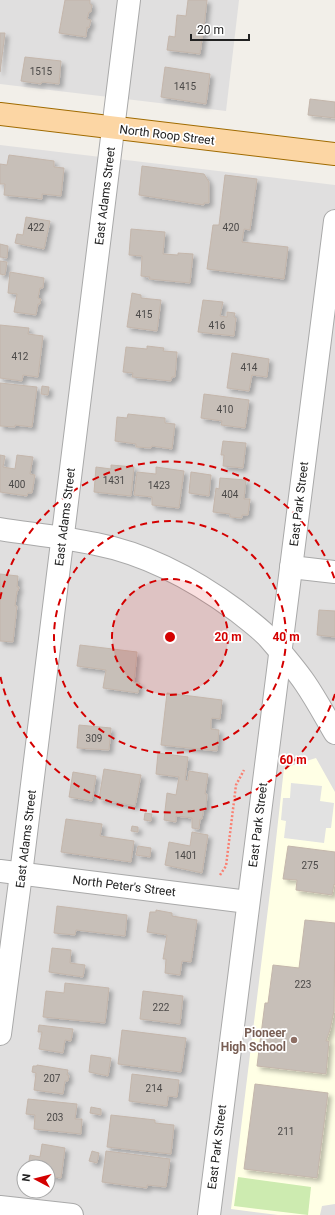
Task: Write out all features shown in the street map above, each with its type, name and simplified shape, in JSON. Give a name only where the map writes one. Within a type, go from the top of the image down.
[{"type":"main road","name":"North Roop Street","points":[[0,114],[335,154]]},
{"type":"street","name":"East Adams Street","points":[[0,1034],[129,0]]},
{"type":"street","name":"East Park Street","points":[[209,1215],[335,221]]},
{"type":"street","points":[[0,529],[97,544],[126,552],[154,562],[219,598],[266,635],[305,683],[335,733]]},
{"type":"street","points":[[291,567],[335,572]]},
{"type":"street","name":"North Peter's Street","points":[[0,871],[248,902]]},
{"type":"street","points":[[0,1207],[72,1215]]},
{"type":"path","points":[[220,875],[226,866],[236,785],[246,766]]},
{"type":"shaded area","points":[[0,0],[239,0],[226,111],[0,84]]},
{"type":"shaded area","points":[[0,145],[335,185],[335,1215],[0,1215]]},
{"type":"shaded area","name":"Pioneer High School","points":[[316,758],[335,792],[335,1204],[322,1206],[320,1215],[278,1215],[231,1209],[284,768]]},
{"type":"shaded area","points":[[291,783],[322,786],[320,801],[334,803],[331,828],[326,828],[324,843],[284,838],[286,821],[281,820],[283,798],[290,798]]},
{"type":"green space","points":[[238,1177],[311,1187],[308,1215],[234,1206]]},
{"type":"building","points":[[65,0],[90,0],[90,4],[92,5],[91,12],[89,12],[87,19],[91,20],[89,28],[87,27],[86,37],[59,33]]},
{"type":"building","points":[[188,0],[207,0],[204,27],[207,27],[206,32],[203,32],[200,54],[167,50],[169,36],[175,37],[177,15],[186,16]]},
{"type":"building","points":[[0,33],[5,33],[0,72]]},
{"type":"building","points":[[25,57],[61,61],[59,84],[42,82],[41,84],[21,81]]},
{"type":"building","points":[[165,67],[210,74],[206,104],[161,97]]},
{"type":"building","points":[[310,99],[335,102],[335,118],[308,115]]},
{"type":"building","points":[[9,155],[54,161],[54,167],[64,168],[61,196],[42,194],[42,199],[4,195],[5,184],[0,184],[0,164],[7,165]]},
{"type":"building","points":[[142,166],[204,174],[209,182],[209,203],[204,203],[204,205],[139,195]]},
{"type":"building","points":[[225,175],[257,179],[250,230],[244,229],[242,242],[288,247],[284,279],[207,269],[213,225],[219,225]]},
{"type":"building","points":[[26,217],[50,221],[44,249],[15,243],[17,234],[23,235]]},
{"type":"building","points":[[131,229],[165,232],[163,254],[193,254],[190,283],[149,279],[150,277],[141,276],[142,256],[129,255]]},
{"type":"building","points":[[0,244],[8,246],[7,258],[0,257]]},
{"type":"building","points":[[0,261],[7,262],[5,275],[0,274]]},
{"type":"building","points":[[10,272],[44,278],[43,288],[40,288],[38,298],[41,299],[40,304],[38,304],[36,315],[14,312],[17,294],[8,293]]},
{"type":"building","points":[[132,293],[141,295],[141,298],[161,300],[157,331],[127,327]]},
{"type":"building","points":[[203,300],[223,302],[220,316],[227,317],[227,312],[235,313],[234,317],[236,318],[234,336],[198,332]]},
{"type":"building","points":[[0,325],[29,328],[28,334],[43,336],[38,377],[23,375],[22,381],[0,378]]},
{"type":"building","points":[[147,346],[164,348],[163,351],[177,352],[175,377],[172,377],[171,381],[132,377],[133,373],[123,372],[126,347],[147,349]]},
{"type":"building","points":[[232,353],[269,359],[267,377],[252,375],[249,391],[227,388]]},
{"type":"building","points":[[0,383],[37,387],[32,427],[15,425],[15,427],[0,426]]},
{"type":"building","points":[[42,386],[49,387],[48,395],[41,394]]},
{"type":"building","points":[[204,394],[249,400],[245,428],[221,425],[222,421],[201,418]]},
{"type":"building","points":[[128,414],[165,418],[165,423],[175,424],[172,449],[152,446],[151,448],[136,447],[136,444],[115,441],[117,417],[127,418]]},
{"type":"building","points":[[223,441],[246,443],[243,468],[223,466],[224,455],[221,455]]},
{"type":"building","points":[[0,455],[5,456],[3,467],[15,469],[17,455],[33,457],[30,474],[35,475],[32,493],[28,493],[27,496],[0,492]]},
{"type":"building","points":[[111,465],[134,467],[131,496],[94,492],[96,467],[111,469]]},
{"type":"building","points":[[156,467],[184,471],[179,508],[152,505],[152,497],[134,495],[137,472],[156,474]]},
{"type":"building","points":[[191,472],[211,475],[209,496],[189,493]]},
{"type":"building","points":[[220,478],[246,480],[244,499],[250,499],[248,515],[242,515],[242,518],[230,517],[230,514],[213,512],[216,488],[219,489]]},
{"type":"building","points":[[0,574],[18,576],[17,587],[19,587],[15,606],[17,606],[13,642],[0,641]]},
{"type":"building","points":[[319,610],[335,611],[335,637],[317,635]]},
{"type":"building","points":[[80,645],[137,652],[134,683],[140,683],[138,693],[103,688],[106,670],[77,666]]},
{"type":"building","points":[[167,693],[222,700],[220,719],[212,718],[211,721],[211,729],[219,730],[217,751],[161,745]]},
{"type":"building","points":[[79,725],[111,728],[109,750],[77,748]]},
{"type":"building","points":[[158,753],[188,757],[185,780],[188,781],[189,771],[208,774],[205,794],[207,794],[206,808],[204,808],[202,819],[200,819],[199,829],[192,828],[192,818],[176,816],[176,822],[164,820],[167,793],[176,795],[179,777],[156,774]]},
{"type":"building","points":[[104,769],[141,775],[135,806],[99,799]]},
{"type":"building","points":[[73,772],[96,776],[92,801],[69,797]]},
{"type":"building","points":[[145,813],[152,814],[151,821],[144,820]]},
{"type":"building","points":[[66,819],[102,824],[100,836],[134,841],[131,862],[61,852]]},
{"type":"building","points":[[132,826],[138,827],[138,832],[131,831]]},
{"type":"building","points":[[192,832],[208,835],[202,873],[165,865],[169,842],[190,846]]},
{"type":"building","points":[[138,846],[151,848],[150,857],[136,855]]},
{"type":"building","points":[[288,846],[335,852],[335,885],[334,884],[332,895],[296,890],[297,880],[283,879]]},
{"type":"building","points":[[57,906],[127,915],[125,936],[76,930],[75,935],[54,933]]},
{"type":"building","points":[[156,910],[172,913],[172,916],[197,920],[191,962],[182,961],[180,975],[165,973],[166,959],[163,959],[167,935],[147,932],[150,912],[156,912]]},
{"type":"building","points":[[305,920],[335,923],[334,1011],[326,1041],[329,1041],[326,1074],[257,1066],[265,1003],[268,1003],[273,965],[299,968]]},
{"type":"building","points":[[52,948],[71,950],[70,963],[85,965],[83,977],[49,972]]},
{"type":"building","points":[[65,983],[109,988],[105,1023],[43,1017],[46,991],[64,993]]},
{"type":"building","points":[[143,991],[183,996],[180,1024],[140,1019]]},
{"type":"building","points":[[39,1025],[73,1029],[71,1041],[65,1040],[63,1053],[39,1049],[42,1032],[38,1032]]},
{"type":"building","points":[[122,1030],[186,1038],[181,1072],[118,1064]]},
{"type":"building","points":[[91,1055],[111,1058],[108,1076],[89,1072]]},
{"type":"building","points":[[37,1065],[68,1070],[68,1081],[65,1081],[63,1094],[34,1090],[36,1073],[32,1072],[33,1066]]},
{"type":"building","points":[[132,1074],[179,1080],[177,1097],[168,1096],[167,1106],[129,1101]]},
{"type":"building","points":[[255,1084],[328,1093],[317,1178],[244,1169]]},
{"type":"building","points":[[28,1099],[77,1104],[75,1119],[82,1119],[81,1134],[34,1129],[35,1115],[26,1114]]},
{"type":"building","points":[[91,1107],[101,1109],[101,1115],[90,1113]]},
{"type":"building","points":[[111,1115],[155,1120],[155,1123],[174,1125],[171,1154],[107,1147]]},
{"type":"building","points":[[42,1144],[65,1148],[61,1178],[56,1177],[56,1159],[29,1159],[30,1155],[40,1157]]},
{"type":"building","points":[[92,1151],[99,1153],[97,1163],[89,1161]]},
{"type":"building","points":[[106,1151],[170,1159],[166,1187],[147,1185],[147,1188],[102,1182]]},
{"type":"place","name":"Pioneer High School","points":[[294,1040]]}]
